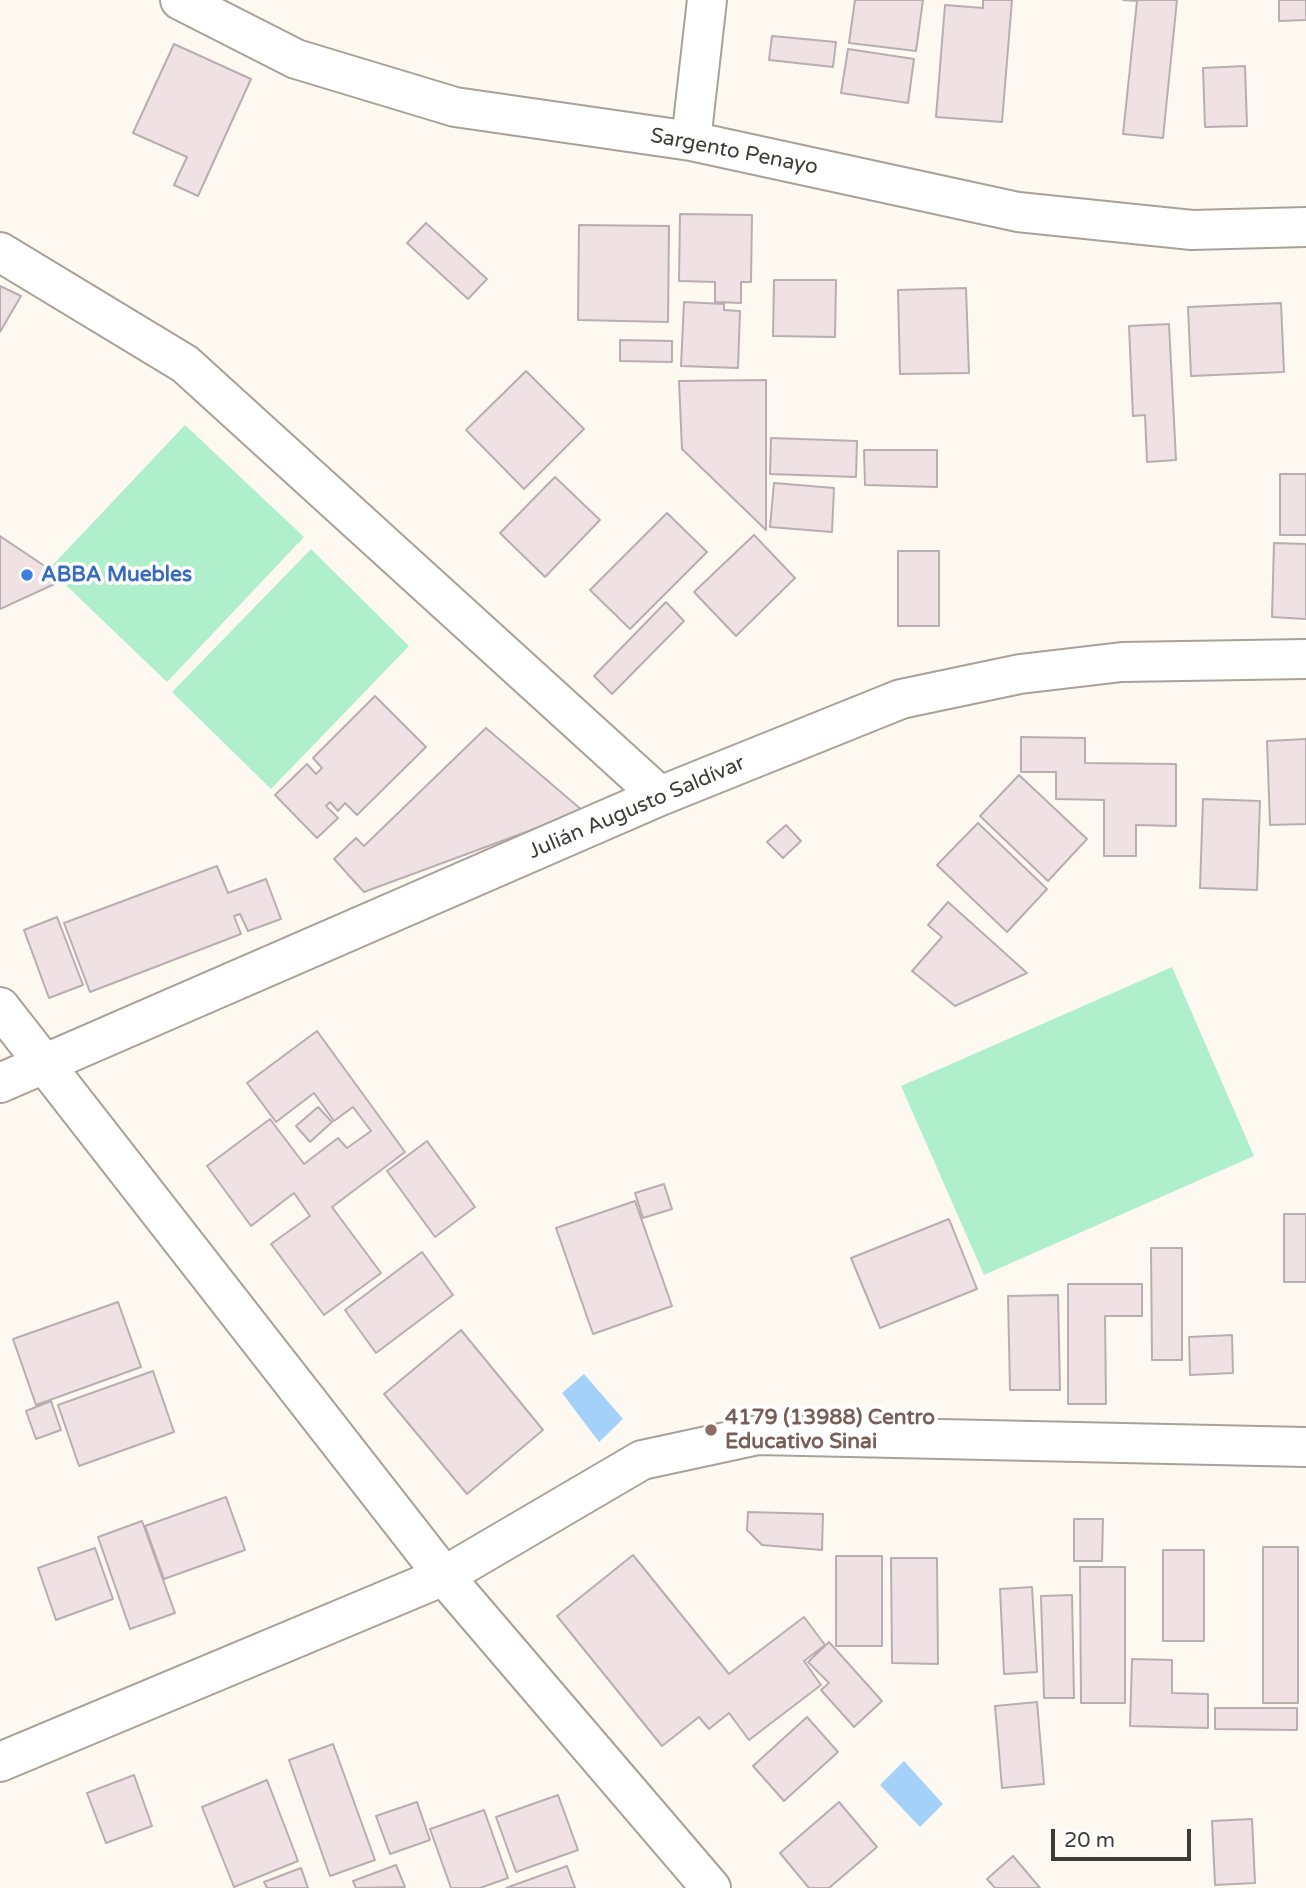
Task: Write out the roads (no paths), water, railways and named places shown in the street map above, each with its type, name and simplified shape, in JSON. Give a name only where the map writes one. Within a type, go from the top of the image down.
[{"type":"street","name":"Sargento Penayo","points":[[180,0],[296,59],[455,107],[691,141],[1018,212],[1192,230],[1306,227]]},
{"type":"street","points":[[691,141],[707,0]]},
{"type":"street","points":[[0,252],[185,364],[660,796]]},
{"type":"street","name":"Julián Augusto Saldívar","points":[[0,1083],[43,1067],[660,796],[914,696],[1020,674],[1122,662],[1306,659]]},
{"type":"street","points":[[0,1007],[43,1067],[444,1576],[711,1888]]},
{"type":"street","points":[[0,1762],[444,1576],[642,1460],[758,1434],[1306,1447]]},
{"type":"water","points":[[584,1374],[623,1419],[599,1442],[562,1393]]},
{"type":"water","points":[[904,1761],[943,1804],[920,1827],[880,1785]]},
{"type":"place","name":"ABBA Muebles","points":[[27,575]]},
{"type":"place","name":"4179 (13988) Centro Educativo Sinai","points":[[711,1430]]}]
